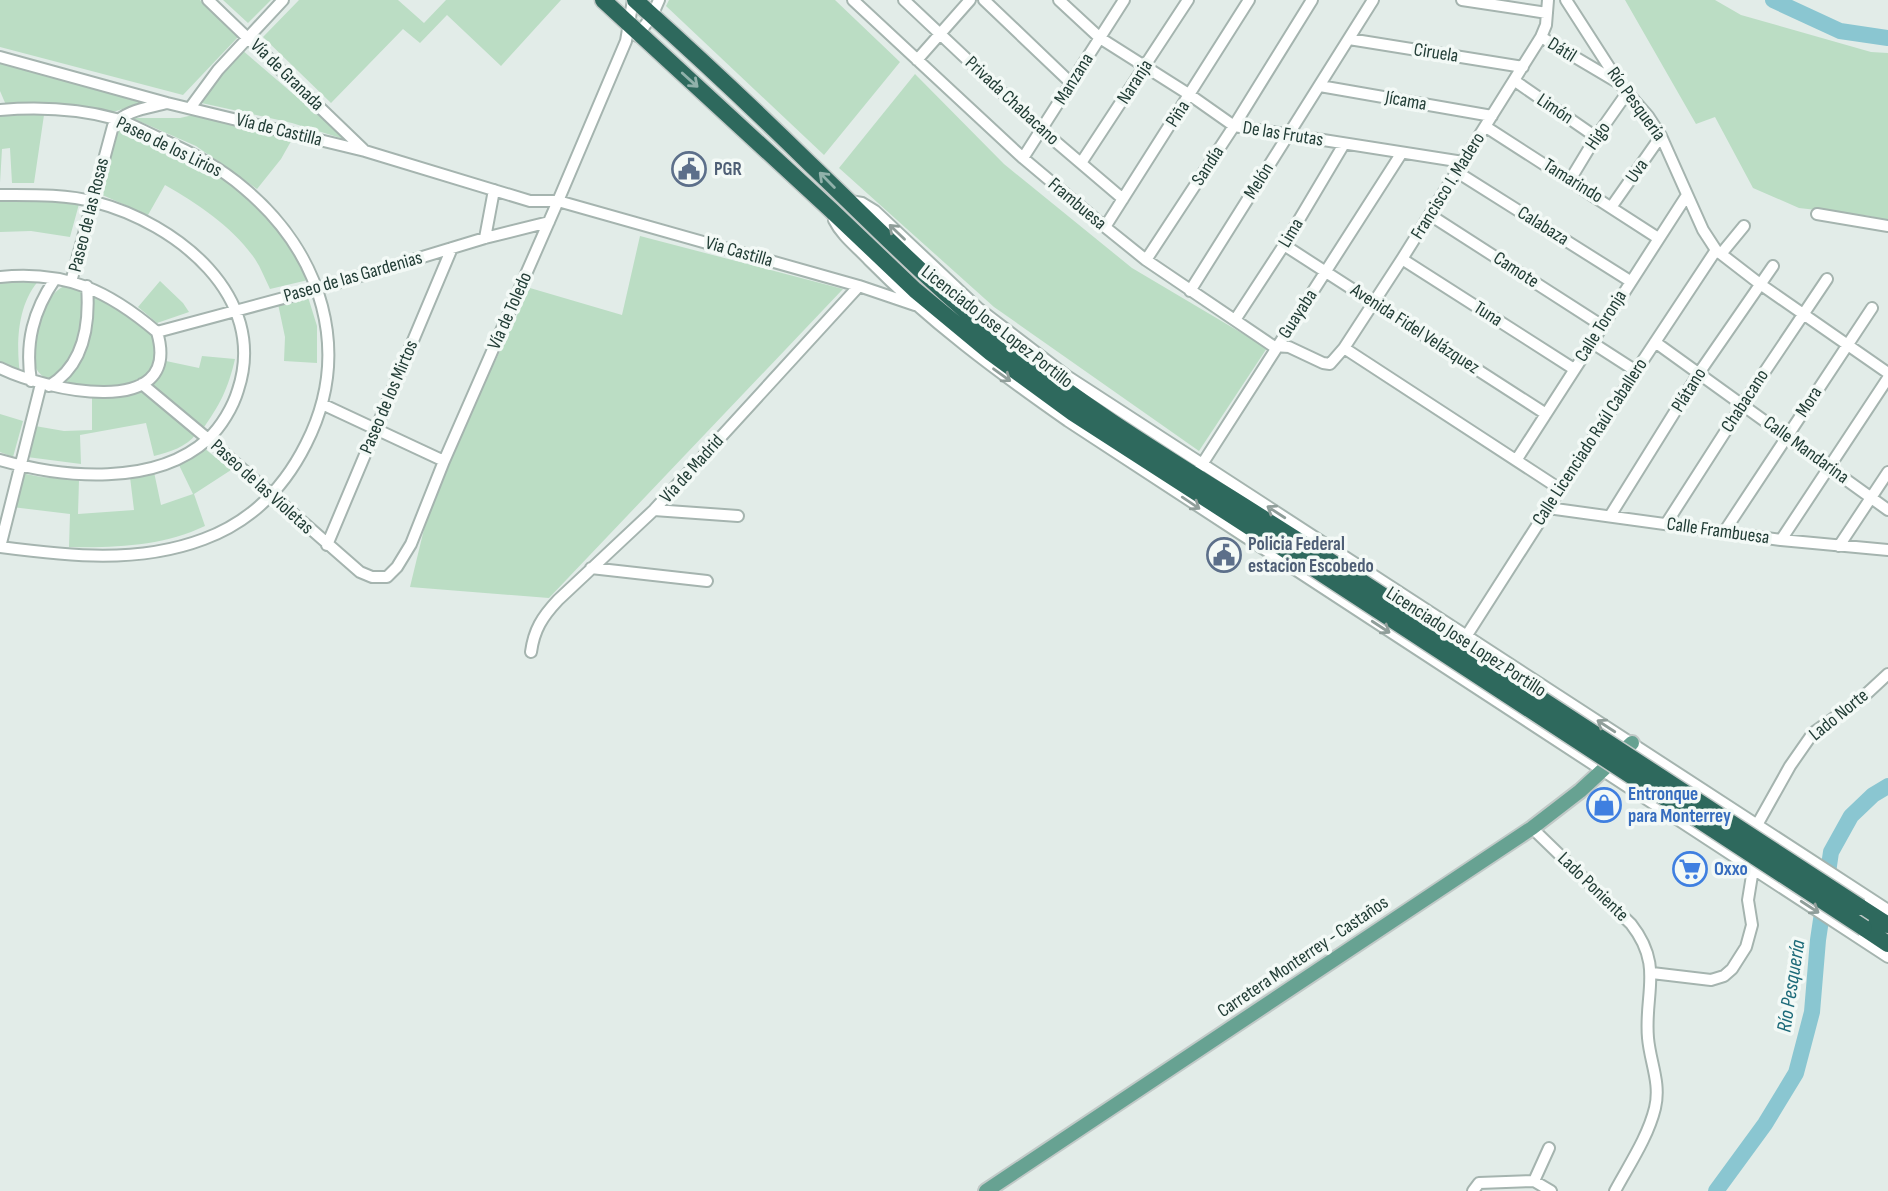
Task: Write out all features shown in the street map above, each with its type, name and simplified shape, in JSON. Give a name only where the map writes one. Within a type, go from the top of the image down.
[{"type":"highway","name":"Licenciado Jose Lopez Portillo","points":[[603,0],[632,34],[831,210],[915,290],[991,354],[1073,413],[1864,902],[1888,925]]},
{"type":"highway","name":"Licenciado Jose Lopez Portillo","points":[[634,0],[929,279],[1042,373],[1199,469],[1308,556],[1863,934],[1888,944]]},
{"type":"main road","name":"Carretera Monterrey - Castaños","points":[[986,1191],[1532,828],[1632,743]]},
{"type":"street","name":"Vía de Granada","points":[[208,0],[365,151]]},
{"type":"street","points":[[190,108],[218,70],[284,0]]},
{"type":"street","points":[[632,34],[634,0]]},
{"type":"street","points":[[632,34],[652,16],[659,0]]},
{"type":"street","name":"Frambuesa","points":[[853,0],[1023,158],[1146,260],[1277,347],[1289,347],[1322,363],[1330,364]]},
{"type":"street","name":"Privada Chabacano","points":[[904,0],[1042,130],[1123,199]]},
{"type":"street","points":[[917,60],[970,0]]},
{"type":"street","points":[[984,0],[1071,83]]},
{"type":"street","name":"De las Frutas","points":[[1059,0],[1100,38],[1234,126],[1401,154],[1460,167]]},
{"type":"street","name":"Manzana","points":[[1023,158],[1124,0]]},
{"type":"street","name":"Naranja","points":[[1081,163],[1188,0]]},
{"type":"street","name":"Piña","points":[[1105,227],[1249,0]]},
{"type":"street","name":"Sandía","points":[[1146,260],[1312,0]]},
{"type":"street","name":"Melón","points":[[1190,291],[1373,0]]},
{"type":"street","points":[[1462,0],[1547,13]]},
{"type":"street","name":"Francisco I. Madero","points":[[1330,364],[1344,348],[1515,81],[1541,37],[1548,0]]},
{"type":"street","name":"Río Pesquería","points":[[1566,0],[1620,84],[1648,116],[1661,136],[1707,238],[1719,252]]},
{"type":"street","name":"Vía de Toledo","points":[[387,577],[397,567],[411,544],[444,461],[632,34]]},
{"type":"street","name":"Dátil","points":[[1541,37],[1620,84]]},
{"type":"street","name":"Ciruela","points":[[1349,39],[1523,67]]},
{"type":"street","name":"Vía de Castilla","points":[[0,57],[167,103],[365,151],[530,201],[558,201]]},
{"type":"street","name":"Limón","points":[[1515,81],[1596,137]]},
{"type":"street","name":"Jícama","points":[[1320,86],[1492,116]]},
{"type":"street","name":"Higo","points":[[1570,180],[1627,93]]},
{"type":"street","points":[[118,119],[167,103]]},
{"type":"street","name":"Paseo de los Lirios","points":[[0,110],[40,109],[118,119],[194,155],[244,187],[283,226],[306,263],[325,314],[328,337],[327,380],[313,430],[301,453],[271,496],[245,517],[203,540],[150,552],[73,556],[0,547]]},
{"type":"street","name":"Paseo de las Rosas","points":[[71,282],[109,135],[118,119]]},
{"type":"street","name":"Tamarindo","points":[[1486,127],[1658,238]]},
{"type":"street","name":"Uva","points":[[1612,206],[1661,136]]},
{"type":"street","name":"Lima","points":[[1235,320],[1284,245],[1344,144]]},
{"type":"street","name":"Guayaba","points":[[1199,469],[1401,154]]},
{"type":"street","name":"Calabaza","points":[[1460,167],[1630,281]]},
{"type":"street","points":[[485,238],[494,191]]},
{"type":"street","points":[[0,195],[93,201],[149,224],[198,257],[220,281],[237,310],[244,354],[241,382],[231,406],[208,439],[167,462],[131,473],[88,474],[22,466],[0,460]]},
{"type":"street","name":"Calle Toronja","points":[[1517,459],[1687,195]]},
{"type":"street","name":"Via Castilla","points":[[558,201],[859,286],[920,306]]},
{"type":"street","name":"Licenciado Jose Lopez Portillo","points":[[831,210],[843,234],[883,274],[971,352],[1068,421],[1662,811],[1756,871],[1863,934]]},
{"type":"street","points":[[1817,214],[1888,226]]},
{"type":"street","name":"Camote","points":[[1430,215],[1601,325]]},
{"type":"street","name":"Paseo de las Gardenias","points":[[157,332],[549,222]]},
{"type":"street","name":"Calle Licenciado Raúl Caballero","points":[[1467,635],[1655,342],[1719,252],[1744,226]]},
{"type":"street","name":"Avenida Fidel Velázquez","points":[[1284,245],[1546,414]]},
{"type":"street","name":"Paseo de los Mirtos","points":[[327,545],[452,248]]},
{"type":"street","points":[[1719,252],[1760,284],[1849,344],[1888,375],[1781,540]]},
{"type":"street","name":"Tuna","points":[[1402,259],[1574,369]]},
{"type":"street","name":"Plátano","points":[[1610,516],[1699,373],[1773,266]]},
{"type":"street","points":[[0,276],[30,276],[87,286],[120,303],[157,332],[160,349],[157,368],[149,380],[142,384],[98,393],[68,391],[0,368]]},
{"type":"street","name":"Paseo de las Rosas","points":[[0,547],[41,384],[28,351],[30,337],[38,309],[55,279]]},
{"type":"street","name":"Chabacano","points":[[1666,524],[1827,279]]},
{"type":"street","name":"Paseo de las Rosas","points":[[41,384],[66,374],[82,345],[88,313],[87,286]]},
{"type":"street","name":"Vía de Madrid","points":[[531,652],[534,632],[544,614],[654,510],[859,286]]},
{"type":"street","name":"Mora","points":[[1724,532],[1872,308]]},
{"type":"street","points":[[1591,342],[1636,371]]},
{"type":"street","name":"Calle Mandarina","points":[[1655,342],[1888,510]]},
{"type":"street","points":[[1344,348],[1560,489]]},
{"type":"street","name":"Paseo de las Violetas","points":[[142,384],[366,576],[387,577]]},
{"type":"street","points":[[322,404],[377,427],[444,461]]},
{"type":"street","name":"Licenciado Jose Lopez Portillo","points":[[1199,469],[1467,635],[1687,778],[1787,845],[1864,902]]},
{"type":"street","points":[[1839,546],[1888,472]]},
{"type":"street","name":"Calle Frambuesa","points":[[1548,508],[1781,540],[1888,550]]},
{"type":"street","points":[[654,510],[738,516]]},
{"type":"street","points":[[591,568],[707,581]]},
{"type":"street","points":[[1885,677],[1888,663]]},
{"type":"street","name":"Lado Norte","points":[[1757,825],[1790,766],[1813,733],[1862,698],[1885,677]]},
{"type":"street","points":[[1553,739],[1565,740],[1579,732],[1583,721],[1581,709]]},
{"type":"street","points":[[1662,811],[1658,797],[1661,786],[1669,779],[1687,778]]},
{"type":"street","name":"Lado Poniente","points":[[1532,828],[1631,923],[1642,942],[1652,973],[1647,1032],[1656,1075],[1657,1098],[1650,1124],[1615,1191]]},
{"type":"street","points":[[1652,973],[1711,980],[1724,976],[1732,969],[1746,947],[1752,925],[1748,900],[1756,871]]},
{"type":"street","points":[[1864,902],[1888,910]]},
{"type":"street","points":[[1863,934],[1888,957]]},
{"type":"street","points":[[1534,1181],[1549,1148]]},
{"type":"street","points":[[1473,1191],[1479,1183],[1534,1181],[1552,1191]]},
{"type":"green space","points":[[0,0],[200,0],[238,37],[183,95],[0,47]]},
{"type":"green space","points":[[223,0],[271,0],[248,23]]},
{"type":"green space","points":[[299,0],[398,0],[424,23],[446,0],[561,0],[501,66],[447,15],[420,43],[403,29],[331,103],[263,37]]},
{"type":"green space","points":[[669,0],[835,0],[900,62],[824,155],[666,6]]},
{"type":"green space","points":[[1625,0],[1715,0],[1741,15],[1871,52],[1888,53],[1888,221],[1870,216],[1799,208],[1753,188],[1715,117],[1696,124]]},
{"type":"green space","points":[[241,49],[347,140],[292,123],[197,102]]},
{"type":"green space","points":[[0,63],[145,102],[113,112],[6,105],[0,91]]},
{"type":"green space","points":[[915,74],[1004,164],[1132,268],[1267,348],[1199,451],[994,307],[839,168]]},
{"type":"green space","points":[[0,115],[44,115],[34,183],[12,183],[10,148],[2,149],[0,183]]},
{"type":"green space","points":[[193,115],[294,136],[281,159],[257,189],[196,146],[132,118],[180,118]]},
{"type":"green space","points":[[119,125],[202,166],[241,192],[274,224],[308,280],[270,289],[255,259],[226,227],[165,185],[148,215],[100,194]]},
{"type":"green space","points":[[0,198],[42,198],[79,204],[70,237],[31,231],[0,232]]},
{"type":"green space","points":[[640,236],[843,289],[549,598],[410,587],[433,492],[530,288],[622,315]]},
{"type":"green space","points":[[41,278],[27,299],[20,324],[20,375],[0,365],[0,280]]},
{"type":"green space","points":[[160,281],[189,312],[157,323],[138,307]]},
{"type":"green space","points":[[67,285],[82,292],[80,328],[73,352],[59,372],[49,379],[39,372],[34,361],[32,347],[35,331],[48,302],[57,291]]},
{"type":"green space","points":[[89,291],[134,319],[154,338],[156,348],[152,365],[145,375],[135,382],[110,388],[58,384],[80,359]]},
{"type":"green space","points":[[308,297],[317,326],[317,363],[284,361],[285,337],[278,304]]},
{"type":"green space","points":[[202,356],[235,359],[223,396],[202,430],[148,387],[157,379],[166,361],[199,368]]},
{"type":"green space","points":[[141,390],[196,434],[192,439],[154,456],[146,423],[80,435],[81,464],[27,457],[35,426],[64,431],[92,430],[92,397]]},
{"type":"green space","points":[[0,414],[23,421],[13,457],[0,452]]},
{"type":"green space","points":[[204,448],[231,470],[194,494],[205,526],[189,533],[156,542],[69,547],[70,514],[12,507],[21,473],[79,480],[78,514],[134,510],[130,477],[154,472],[161,505],[193,494],[178,463]]},
{"type":"waterway","name":"Río Pesquería","points":[[1773,0],[1840,31],[1888,38]]},
{"type":"waterway","name":"Río Pesquería","points":[[1716,1191],[1765,1124],[1796,1073],[1812,1012],[1818,940],[1831,852],[1851,816],[1873,795],[1888,786]]},
{"type":"place","name":"PGR","points":[[689,169]]},
{"type":"place","name":"Policia Federal estacion Escobedo","points":[[1224,555]]},
{"type":"place","name":"Entronque para Monterrey","points":[[1604,805]]},
{"type":"place","name":"Oxxo","points":[[1690,869]]}]
